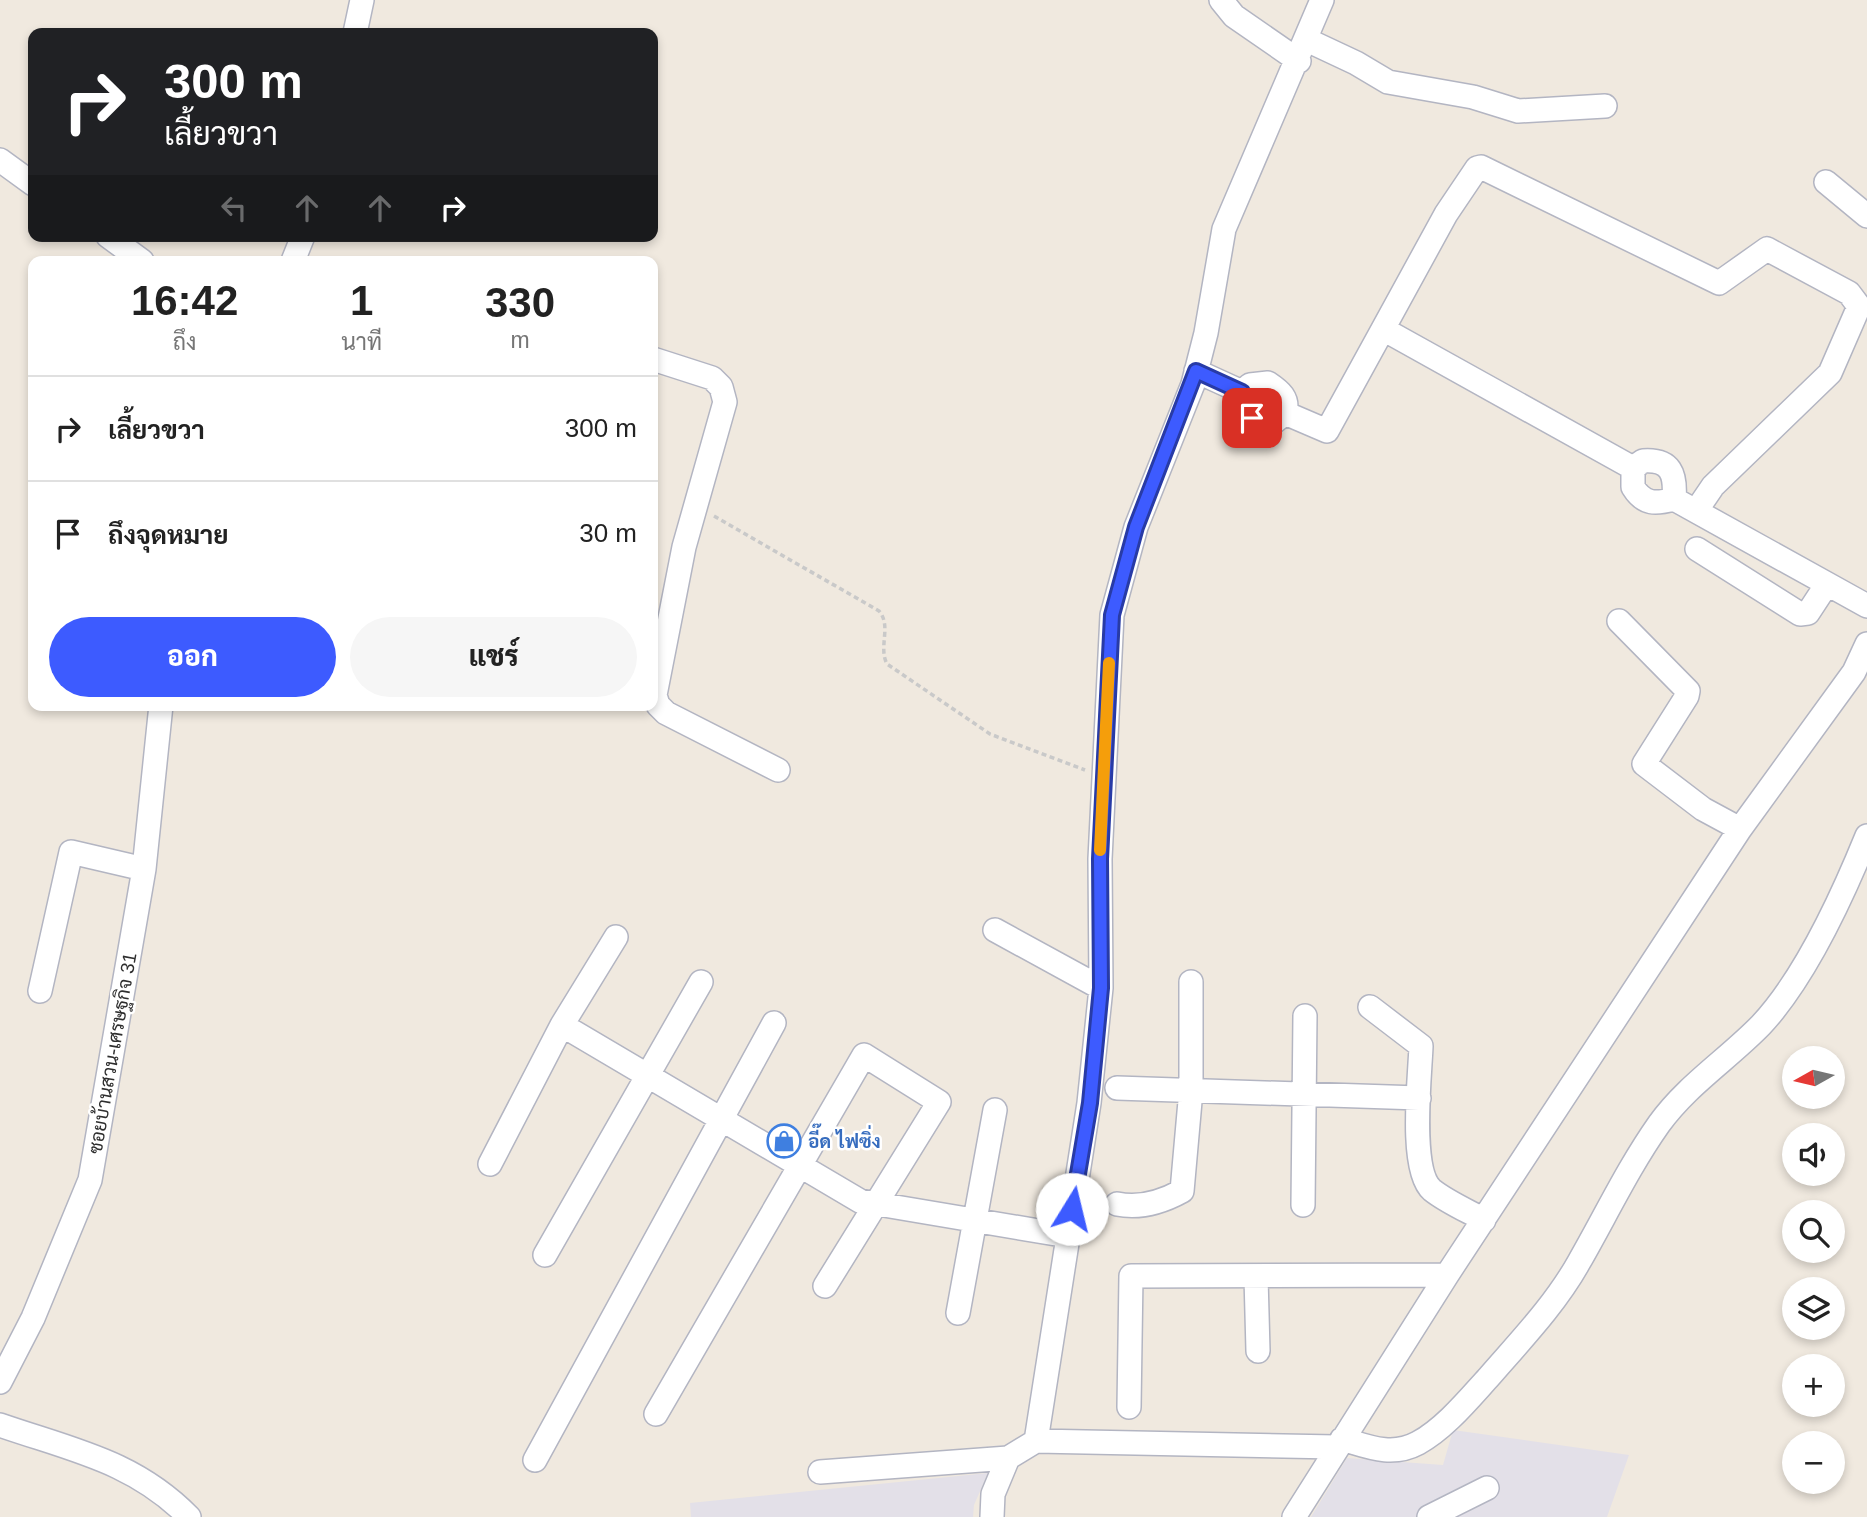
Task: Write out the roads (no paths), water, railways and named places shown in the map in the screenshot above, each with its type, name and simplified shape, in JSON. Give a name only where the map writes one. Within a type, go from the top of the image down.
[{"type":"street","points":[[356,28],[362,0]]},
{"type":"street","points":[[1221,0],[1234,16],[1303,50],[1356,63],[1388,82],[1473,97],[1518,111],[1605,106]]},
{"type":"street","points":[[1036,1441],[1090,1103],[1101,988],[1100,859],[1112,615],[1136,527],[1196,371],[1224,229],[1303,50],[1322,0]]},
{"type":"street","points":[[0,160],[28,180]]},
{"type":"street","points":[[1196,371],[1242,392],[1250,386],[1268,383],[1284,397],[1287,404],[1285,413],[1324,431],[1330,429],[1446,214],[1477,168],[1481,167],[1719,283],[1767,249],[1849,293],[1858,305],[1830,373],[1713,486],[1696,511]]},
{"type":"street","points":[[1826,182],[1867,216]]},
{"type":"street","points":[[116,242],[135,256]]},
{"type":"street","points":[[1383,329],[1633,468]]},
{"type":"street","points":[[658,361],[712,378],[721,387],[725,402],[684,547],[658,682]]},
{"type":"street","points":[[1633,468],[1643,461],[1666,463],[1672,468],[1674,499]]},
{"type":"street","points":[[1633,468],[1633,487],[1638,496],[1646,502],[1658,504],[1674,499],[1867,606]]},
{"type":"street","points":[[1697,549],[1800,614],[1808,613],[1827,584]]},
{"type":"street","points":[[1619,621],[1688,691],[1644,764],[1703,809],[1740,828]]},
{"type":"street","points":[[1294,1517],[1447,1275],[1740,828],[1854,672],[1867,644]]},
{"type":"street","points":[[658,705],[666,713],[778,770]]},
{"type":"street","name":"ซอยบ้านสวน-เศรษฐกิจ 31","points":[[0,1382],[33,1318],[90,1180],[144,869],[160,711]]},
{"type":"street","points":[[820,1472],[1008,1458],[1036,1441],[1339,1443],[1387,1451],[1401,1451],[1420,1442],[1472,1395],[1544,1314],[1579,1263],[1617,1187],[1660,1122],[1693,1086],[1762,1024],[1800,970],[1843,897],[1867,836]]},
{"type":"street","points":[[40,991],[71,852],[144,869]]},
{"type":"street","points":[[995,930],[1101,988]]},
{"type":"street","points":[[490,1164],[562,1025],[616,937]]},
{"type":"street","points":[[545,1255],[701,982]]},
{"type":"street","points":[[1117,1204],[1128,1206],[1162,1202],[1182,1191],[1191,1090],[1191,982]]},
{"type":"street","points":[[1370,1007],[1421,1046],[1419,1147],[1422,1172],[1430,1189],[1484,1220]]},
{"type":"street","points":[[1303,1205],[1302,1094],[1305,1016]]},
{"type":"street","points":[[535,1460],[774,1023]]},
{"type":"street","points":[[562,1025],[860,1201],[1068,1236]]},
{"type":"street","points":[[656,1414],[864,1055],[939,1102],[825,1286]]},
{"type":"street","points":[[1118,1088],[1419,1098]]},
{"type":"street","points":[[958,1313],[995,1110]]},
{"type":"street","points":[[1129,1407],[1131,1276],[1447,1275]]},
{"type":"street","points":[[1256,1277],[1258,1351]]},
{"type":"street","points":[[0,1425],[121,1466],[152,1484],[189,1517]]},
{"type":"street","points":[[992,1517],[993,1494],[1008,1458]]},
{"type":"street","points":[[1429,1517],[1487,1488]]},
{"type":"place","name":"อี๊ด ไฟซิ่ง","points":[[784,1141]]}]
